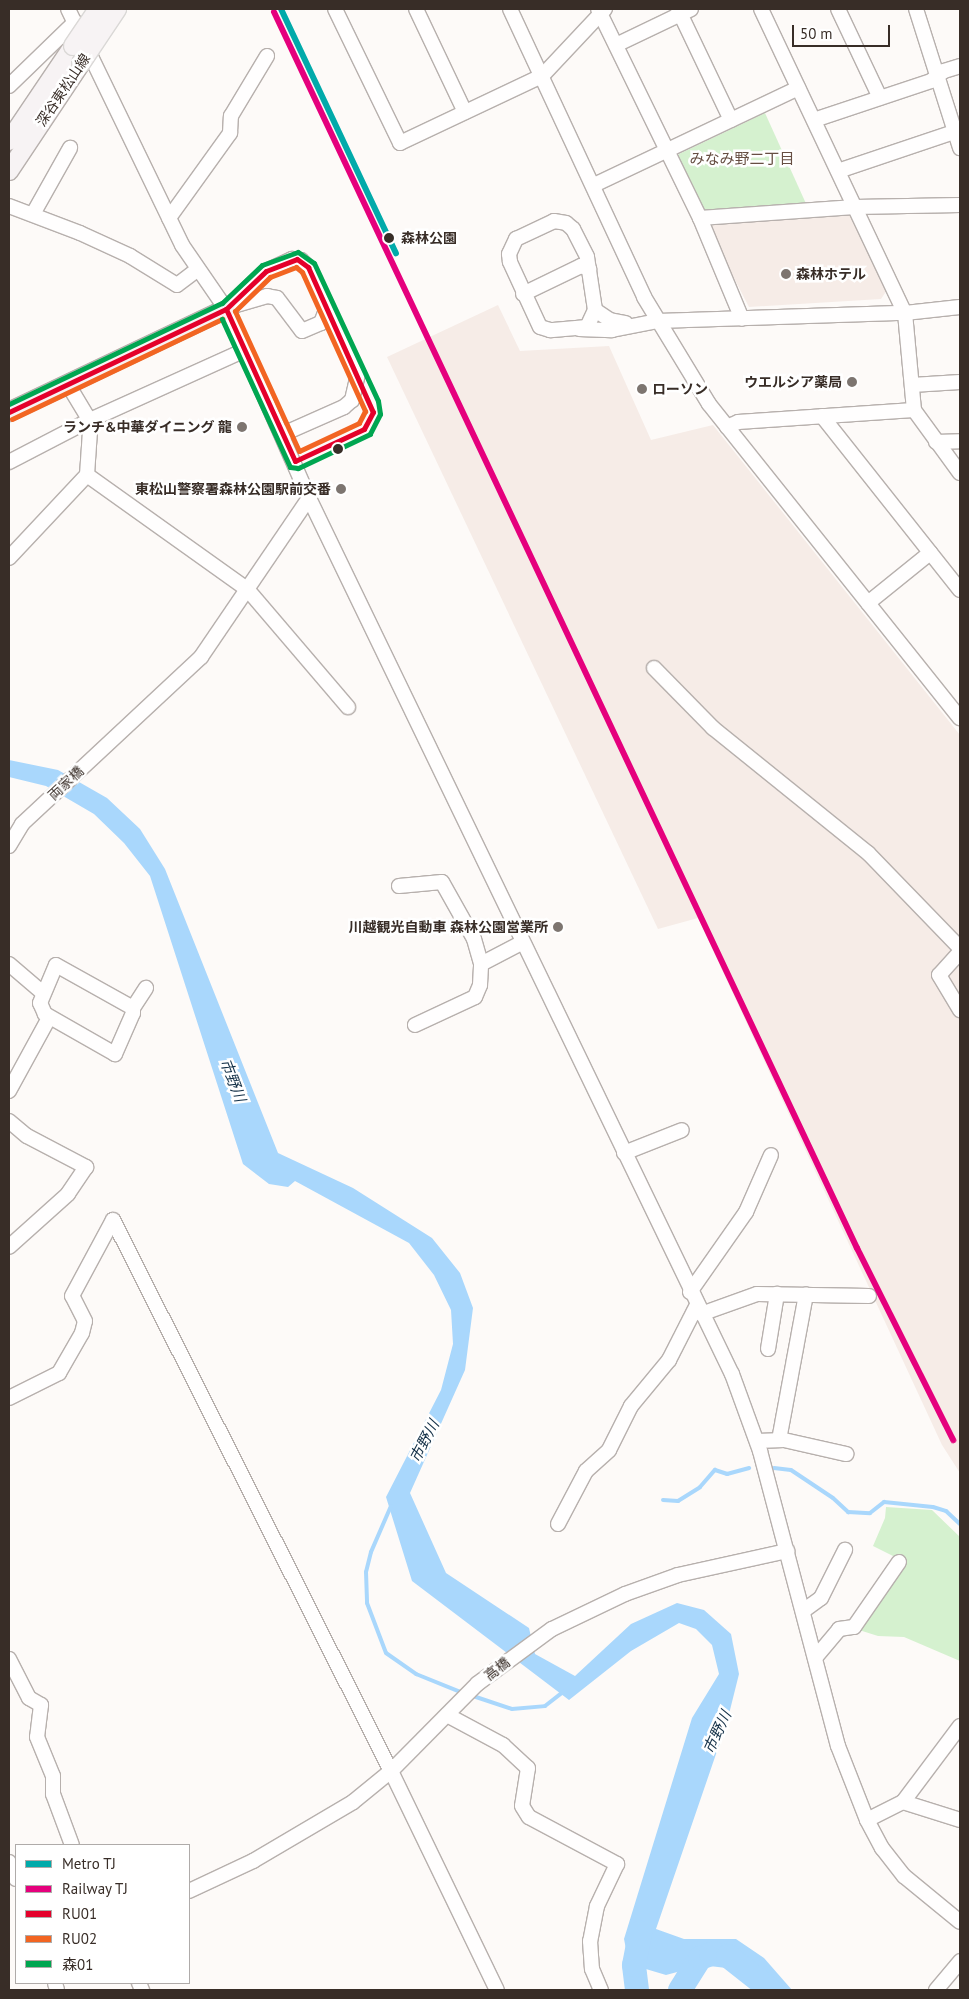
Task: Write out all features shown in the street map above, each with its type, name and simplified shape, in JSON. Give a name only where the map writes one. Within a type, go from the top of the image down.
[{"type":"main road","name":"深谷東松山線","points":[[9,141],[98,9]]},
{"type":"main road","name":"深谷東松山線","points":[[9,171],[118,9]]},
{"type":"main road","points":[[9,412],[226,309]]},
{"type":"street","points":[[68,9],[169,218],[197,270],[226,309],[283,434],[309,498],[690,1292],[732,1374],[756,1441],[803,1610],[838,1746],[867,1820],[882,1848],[904,1876],[960,1922]]},
{"type":"street","points":[[335,9],[400,143],[542,76],[601,10],[700,218],[742,319]]},
{"type":"street","points":[[416,9],[465,112]]},
{"type":"street","points":[[510,9],[594,185],[613,234],[658,321],[727,427],[960,718]]},
{"type":"street","points":[[761,9],[904,313],[914,410],[960,473]]},
{"type":"street","points":[[838,9],[880,98]]},
{"type":"street","points":[[916,9],[937,77],[958,131],[960,148]]},
{"type":"street","points":[[616,45],[683,10],[731,120]]},
{"type":"street","points":[[9,86],[75,22]]},
{"type":"street","points":[[169,218],[230,133],[231,116],[267,56]]},
{"type":"street","points":[[814,120],[937,77],[960,66]]},
{"type":"street","points":[[594,185],[798,88]]},
{"type":"street","points":[[838,170],[958,131]]},
{"type":"street","points":[[33,214],[70,148]]},
{"type":"street","points":[[700,218],[855,207],[960,205]]},
{"type":"street","points":[[9,206],[33,214],[130,256],[177,285],[197,270]]},
{"type":"street","points":[[579,329],[587,327],[595,310],[587,257],[572,229],[566,223],[554,221],[516,240],[512,246],[510,262],[523,294],[540,327],[550,330],[612,330],[634,324],[658,321],[904,313],[960,307]]},
{"type":"street","points":[[226,309],[266,271],[297,258],[308,267],[358,374],[352,400],[344,408],[283,434]]},
{"type":"street","points":[[523,294],[581,266],[589,269]]},
{"type":"street","points":[[226,309],[272,296],[285,305],[298,329],[307,330],[321,323],[329,322],[337,328]]},
{"type":"street","points":[[321,323],[327,307]]},
{"type":"street","points":[[595,310],[610,320],[634,324]]},
{"type":"street","points":[[9,462],[88,421],[245,350]]},
{"type":"street","points":[[912,385],[960,382]]},
{"type":"street","points":[[9,558],[87,475],[90,454],[88,421],[68,384]]},
{"type":"street","points":[[727,427],[738,422],[914,410]]},
{"type":"street","points":[[822,416],[960,590]]},
{"type":"street","points":[[936,442],[960,441]]},
{"type":"street","points":[[87,475],[248,590],[348,707]]},
{"type":"street","name":"両家橋","points":[[9,846],[22,824],[201,657],[309,498]]},
{"type":"street","points":[[868,603],[930,553]]},
{"type":"street","points":[[654,668],[713,728],[868,853],[960,948]]},
{"type":"street","points":[[398,886],[442,882],[474,939],[481,964],[480,985],[475,997],[415,1025]]},
{"type":"street","points":[[481,964],[522,942]]},
{"type":"street","points":[[960,952],[939,975],[960,1010]]},
{"type":"street","points":[[9,964],[43,993]]},
{"type":"street","points":[[133,1008],[56,965],[40,1003],[49,1018],[115,1054],[133,1014],[133,1008],[146,988]]},
{"type":"street","points":[[9,1091],[49,1018]]},
{"type":"street","points":[[9,1121],[27,1136],[86,1167],[68,1194],[9,1247]]},
{"type":"street","points":[[624,1153],[682,1130]]},
{"type":"street","points":[[690,1292],[746,1212],[771,1155]]},
{"type":"street","points":[[9,1398],[60,1373],[82,1333],[85,1321],[72,1296],[113,1220],[391,1771],[498,1990]]},
{"type":"street","points":[[558,1524],[586,1471],[609,1450],[631,1406],[669,1360],[699,1310],[757,1294],[868,1296]]},
{"type":"street","points":[[768,1349],[777,1294]]},
{"type":"street","points":[[779,1440],[806,1294]]},
{"type":"street","points":[[756,1441],[779,1440],[846,1454]]},
{"type":"street","points":[[803,1610],[821,1598],[845,1550]]},
{"type":"street","name":"高橋","points":[[190,1890],[321,1823],[391,1771],[478,1684],[552,1629],[625,1594],[678,1576],[787,1551]]},
{"type":"street","points":[[815,1658],[839,1629],[854,1627],[900,1562]]},
{"type":"street","points":[[9,1658],[29,1698],[42,1705],[37,1737],[53,1776],[52,1794],[72,1844]]},
{"type":"street","points":[[447,1715],[503,1745],[528,1768],[522,1806],[529,1817],[617,1864],[597,1906],[590,1941],[592,1969],[602,1990]]},
{"type":"street","points":[[867,1820],[903,1802],[960,1726]]},
{"type":"street","points":[[903,1802],[960,1820]]},
{"type":"street","points":[[9,1862],[15,1877]]},
{"type":"street","points":[[936,1990],[960,1961]]},
{"type":"shaded area","points":[[853,215],[887,290],[881,299],[749,307],[708,228],[712,223]]},
{"type":"shaded area","points":[[498,305],[520,351],[609,346],[651,440],[713,425],[960,735],[960,1473],[942,1445],[698,918],[658,929],[387,357]]},
{"type":"green space","points":[[765,113],[808,208],[701,211],[677,159],[679,154]]},
{"type":"green space","points":[[886,1507],[932,1510],[960,1537],[960,1661],[904,1637],[878,1636],[859,1630],[903,1561],[873,1546],[885,1518]]},
{"type":"water","points":[[9,760],[58,770],[107,798],[140,829],[165,869],[278,1153],[353,1188],[432,1238],[460,1273],[473,1308],[465,1370],[410,1493],[446,1573],[529,1628],[535,1654],[575,1676],[631,1624],[677,1603],[704,1610],[731,1634],[739,1674],[727,1722],[656,1929],[684,1939],[736,1939],[764,1958],[792,1990],[763,1990],[726,1959],[666,1975],[629,1964],[624,1939],[692,1718],[719,1674],[712,1645],[696,1629],[679,1623],[631,1651],[569,1700],[412,1581],[386,1497],[441,1390],[453,1344],[451,1310],[434,1275],[409,1243],[295,1181],[288,1187],[269,1184],[243,1164],[150,876],[124,843],[94,814],[46,786],[9,777]]},
{"type":"waterway","points":[[663,1500],[678,1501],[700,1487],[715,1470],[727,1474],[749,1468]]},
{"type":"waterway","points":[[774,1468],[791,1470],[833,1498],[848,1512],[870,1513],[884,1502],[933,1507],[946,1511],[960,1524]]},
{"type":"waterway","points":[[391,1506],[371,1552],[366,1572],[367,1603],[386,1653],[416,1674],[463,1693]]},
{"type":"waterway","points":[[470,1695],[512,1709],[545,1706],[563,1692]]},
{"type":"waterway","name":"市野川","points":[[637,1990],[634,1965],[640,1933]]},
{"type":"waterway","name":"市野川","points":[[680,1990],[700,1958],[711,1954],[728,1956],[771,1990]]},
{"type":"metro line","name":"TJ","points":[[281,9],[396,253]]},
{"type":"rail line","name":"TJ","points":[[274,12],[857,1248],[953,1440]]},
{"type":"transit line","name":"森01","points":[[9,404],[222,303],[262,265],[298,252],[314,263],[378,401],[380,414],[370,434],[298,468],[290,467],[222,319]]},
{"type":"transit line","name":"RU01","points":[[297,259],[308,267],[373,412],[364,429],[295,461],[226,309],[266,271],[297,259]]},
{"type":"transit line","name":"RU02","points":[[296,267],[302,272],[365,411],[359,423],[299,451],[235,311],[270,277],[296,267]]},
{"type":"transit line","name":"RU01","points":[[9,412],[226,309]]},
{"type":"transit line","name":"RU02","points":[[12,419],[222,319]]},
{"type":"place","name":"森林公園","points":[[389,238]]},
{"type":"place","name":"森林ホテル","points":[[786,274]]},
{"type":"place","name":"ウエルシア薬局","points":[[852,382]]},
{"type":"place","name":"ローソン","points":[[642,389]]},
{"type":"place","name":"ランチ&中華ダイニング 龍","points":[[242,427]]},
{"type":"place","name":"東松山警察署森林公園駅前交番","points":[[341,489]]},
{"type":"place","name":"川越観光自動車 森林公園営業所","points":[[558,927]]},
{"type":"district","name":"みなみ野二丁目","points":[[742,159]]}]
